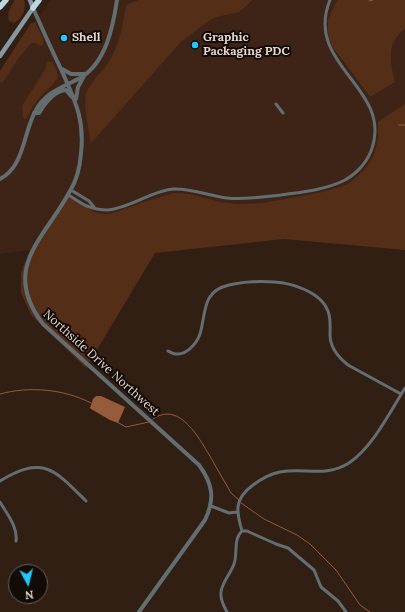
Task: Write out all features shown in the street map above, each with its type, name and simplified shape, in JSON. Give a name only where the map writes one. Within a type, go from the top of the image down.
[{"type":"highway","points":[[0,7],[6,0]]},
{"type":"highway","points":[[33,8],[39,0]]},
{"type":"main road","name":"Northside Drive Northwest","points":[[30,0],[33,8]]},
{"type":"main road","points":[[0,56],[33,8]]},
{"type":"street","points":[[76,102],[78,87],[99,58],[109,38],[114,21],[117,0]]},
{"type":"street","points":[[68,195],[86,206],[106,210],[158,192],[173,189],[189,190],[237,199],[251,198],[315,190],[343,181],[353,175],[365,162],[371,150],[375,125],[368,102],[337,61],[328,45],[325,23],[326,10],[330,0]]},
{"type":"street","name":"Northside Drive Northwest","points":[[33,8],[76,102],[82,132],[82,154],[78,172],[71,190],[36,241],[27,257],[23,282],[28,305],[43,324],[199,465],[210,484],[212,495],[211,506]]},
{"type":"street","points":[[60,68],[70,74],[87,73]]},
{"type":"street","points":[[0,179],[9,172],[18,160],[34,113],[48,96],[67,83],[87,73]]},
{"type":"street","points":[[34,113],[39,113],[52,97],[60,91],[66,90],[76,102]]},
{"type":"street","points":[[276,104],[283,113]]},
{"type":"street","points":[[71,190],[89,201],[96,208]]},
{"type":"street","points":[[168,351],[180,354],[196,342],[201,330],[206,304],[211,296],[218,290],[230,285],[282,282],[306,291],[318,297],[324,303],[330,317],[331,343],[341,360],[401,394]]},
{"type":"street","points":[[242,531],[237,512],[238,503],[242,495],[252,486],[269,476],[280,472],[330,471],[342,467],[353,460],[365,449],[393,410],[405,388]]},
{"type":"street","points":[[0,481],[25,469],[41,468],[60,476],[86,501]]},
{"type":"street","points":[[0,502],[16,529],[16,541]]},
{"type":"street","points":[[139,612],[205,520],[211,506],[229,513],[237,512]]},
{"type":"street","points":[[228,612],[222,602],[221,591],[223,584],[234,564],[236,541],[238,534],[242,531],[247,531],[288,548],[314,570],[321,587],[338,601],[346,612]]},
{"type":"shaded area","points":[[15,0],[24,0],[25,7],[21,16],[14,23],[9,21],[8,15]]},
{"type":"shaded area","points":[[51,0],[138,0],[126,5],[119,40],[109,62],[86,92],[85,100],[91,142],[182,41],[213,18],[239,12],[253,0],[337,0],[328,20],[331,44],[370,97],[395,82],[390,63],[390,54],[394,41],[405,29],[405,104],[378,122],[378,140],[373,157],[364,170],[352,181],[343,186],[322,192],[262,203],[240,204],[221,202],[190,194],[138,204],[109,214],[96,213],[69,196],[45,225],[30,250],[0,254],[0,72]]},
{"type":"shaded area","points":[[138,0],[253,0],[239,12],[213,18],[182,41],[91,143],[86,110],[86,93],[108,63],[115,50],[122,28],[126,5]]},
{"type":"shaded area","points":[[337,0],[405,0],[405,29],[395,41],[391,53],[395,82],[370,97],[331,45],[328,32],[328,20]]},
{"type":"shaded area","points":[[35,22],[43,39],[43,45],[40,46],[36,43],[31,43],[2,83],[0,82],[0,71],[31,23]]},
{"type":"shaded area","points":[[47,62],[52,62],[56,68],[58,77],[37,101],[26,119],[23,118],[22,106],[45,70]]},
{"type":"shaded area","points":[[405,104],[405,250],[284,239],[155,253],[86,368],[31,315],[21,293],[21,272],[30,250],[45,225],[69,196],[96,213],[109,214],[173,193],[190,194],[221,202],[240,204],[262,203],[322,192],[343,186],[352,181],[364,170],[373,157],[378,140],[378,122]]},
{"type":"shaded area","points":[[96,396],[101,396],[125,407],[118,423],[90,408],[93,399]]},
{"type":"waterway","points":[[369,1],[373,0]]},
{"type":"waterway","points":[[399,125],[405,125]]},
{"type":"waterway","points":[[0,394],[23,390],[46,390],[81,398],[91,403]]},
{"type":"waterway","points":[[153,419],[163,414],[172,415],[180,418],[188,425],[201,442],[231,493],[239,500]]},
{"type":"waterway","points":[[117,422],[126,427],[149,422]]},
{"type":"waterway","points":[[241,503],[264,519],[297,535],[310,544],[336,570],[360,605],[370,612]]},
{"type":"place","name":"Shell","points":[[64,38]]},
{"type":"place","name":"Graphic Packaging PDC","points":[[195,45]]}]
